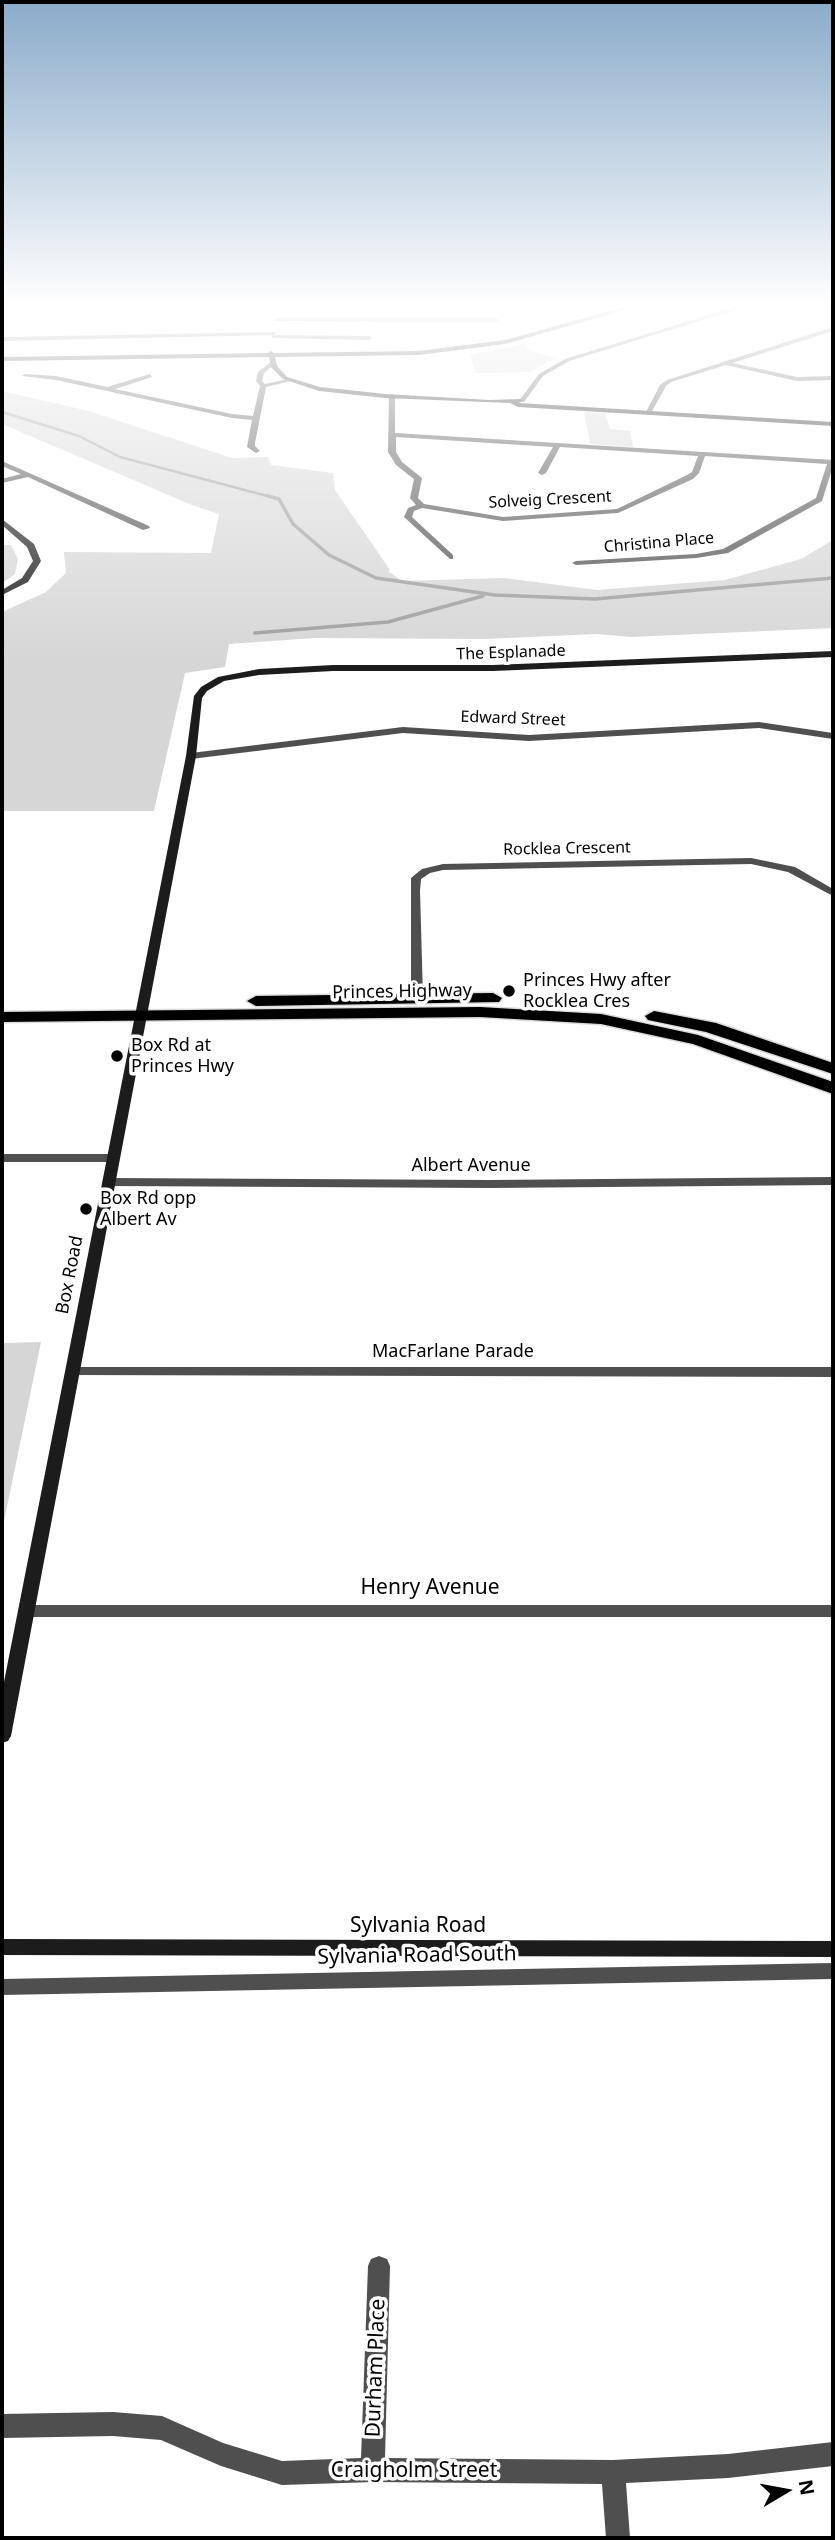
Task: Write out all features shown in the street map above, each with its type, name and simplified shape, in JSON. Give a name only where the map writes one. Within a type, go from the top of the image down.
[{"type":"highway","name":"Princes Highway","points":[[2,1017],[417,997],[555,1002],[628,1011],[710,1027],[833,1069]]},
{"type":"highway","name":"Princes Highway","points":[[2,1004],[141,1010],[480,1012],[601,1019],[698,1040],[833,1088]]},
{"type":"street","points":[[255,426],[251,447],[256,451]]},
{"type":"street","points":[[392,426],[391,452],[418,478],[414,498],[422,506],[411,510],[408,517],[450,557]]},
{"type":"street","points":[[392,435],[832,462]]},
{"type":"street","points":[[542,473],[558,445]]},
{"type":"street","name":"Solveig Crescent","points":[[422,506],[503,519],[618,511],[690,477],[695,473],[702,455]]},
{"type":"street","name":"Christina Place","points":[[576,563],[685,557],[725,551],[819,499],[832,462]]},
{"type":"street","points":[[2,463],[146,527]]},
{"type":"street","points":[[2,481],[28,475]]},
{"type":"street","points":[[2,521],[32,546],[37,561],[25,580],[2,593]]},
{"type":"street","name":"The Esplanade","points":[[197,698],[204,689],[221,680],[260,672],[333,668],[493,668],[833,654]]},
{"type":"street","name":"Box Road","points":[[2,1736],[191,757],[197,698]]},
{"type":"street","name":"Edward Street","points":[[191,757],[403,730],[555,738],[759,725],[833,736]]},
{"type":"street","name":"Rocklea Crescent","points":[[417,997],[415,891],[416,878],[426,871],[443,867],[751,861],[792,869],[833,893]]},
{"type":"street","points":[[2,1158],[113,1158]]},
{"type":"street","name":"Albert Avenue","points":[[108,1182],[490,1184],[833,1181]]},
{"type":"street","name":"MacFarlane Parade","points":[[72,1372],[833,1372]]},
{"type":"street","name":"Henry Avenue","points":[[26,1611],[833,1611]]},
{"type":"street","name":"Sylvania Road","points":[[2,1947],[833,1950]]},
{"type":"street","name":"Sylvania Road South","points":[[2,1987],[833,1971]]},
{"type":"street","name":"Durham Place","points":[[373,2470],[379,2266]]},
{"type":"street","name":"Craigholm Street","points":[[2,2426],[113,2424],[162,2428],[221,2454],[282,2473],[373,2470],[613,2472],[728,2466],[833,2454]]},
{"type":"street","points":[[613,2472],[618,2538]]},
{"type":"shaded area","points":[[6,426],[133,426],[232,458],[268,457],[271,465],[333,473],[335,490],[390,570],[388,571],[402,581],[504,578],[597,590],[725,580],[801,559],[833,540],[833,628],[631,637],[597,634],[485,639],[315,638],[229,644],[225,667],[185,673],[154,811],[2,811],[2,612],[46,592],[66,573],[64,552],[211,553],[219,514]]},
{"type":"shaded area","points":[[587,426],[609,426],[610,429],[630,431],[633,447],[590,444]]},
{"type":"shaded area","points":[[2,545],[11,545],[18,559],[15,574],[2,583]]},
{"type":"shaded area","points":[[41,1342],[2,1531],[2,1343]]},
{"type":"waterway","points":[[45,426],[79,436],[120,457],[275,498]]},
{"type":"waterway","points":[[268,496],[279,499],[293,524],[329,555],[376,578],[495,595],[595,599],[833,578]]},
{"type":"waterway","points":[[255,633],[388,622],[483,596]]},
{"type":"place","name":"Princes Hwy after Rocklea Cres","points":[[509,991]]},
{"type":"place","name":"Box Rd at Princes Hwy","points":[[117,1056]]},
{"type":"place","name":"Box Rd opp Albert Av","points":[[86,1209]]}]
